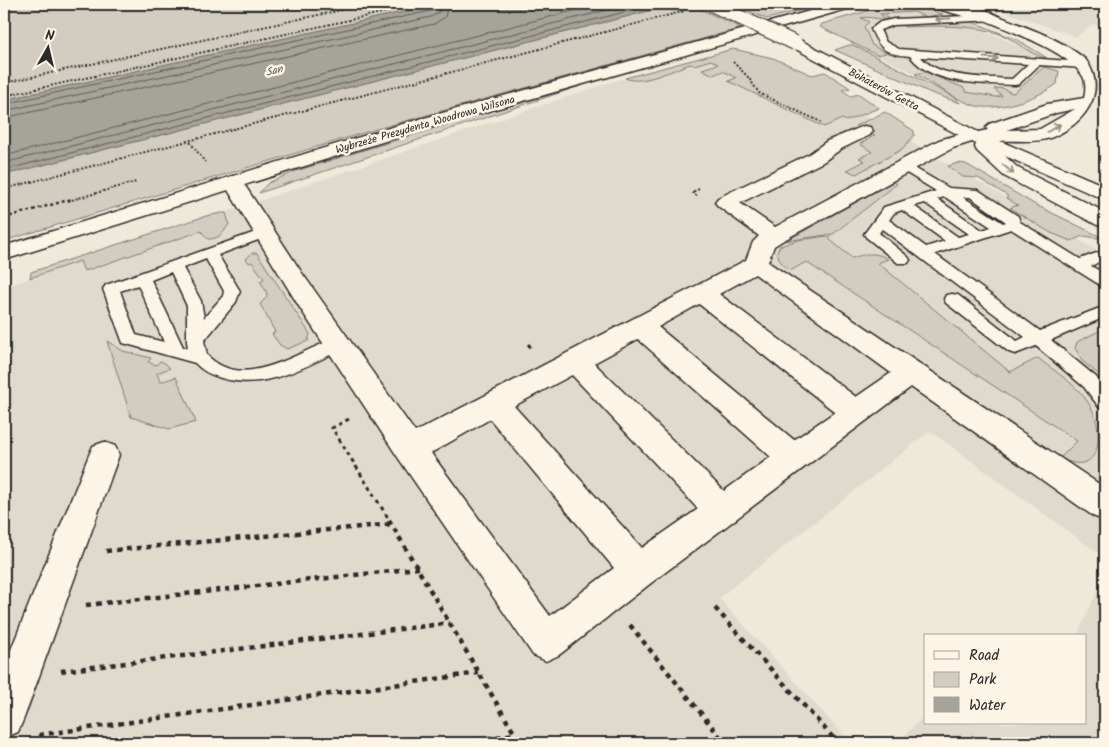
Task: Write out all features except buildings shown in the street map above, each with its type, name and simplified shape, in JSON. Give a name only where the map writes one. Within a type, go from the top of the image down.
[{"type":"street","name":"Bohaterów Getta","points":[[711,4],[795,43],[972,136],[1041,164],[1105,194]]},
{"type":"street","name":"Wybrzeże Prezydenta Woodrowa Wilsona","points":[[4,253],[405,129],[848,4]]},
{"type":"street","points":[[935,4],[967,14],[992,18]]},
{"type":"street","points":[[410,450],[756,264],[764,242],[946,144],[972,136],[1044,134],[1085,111],[1092,101],[1094,93],[1092,76],[1083,65],[1046,41],[958,4]]},
{"type":"street","points":[[774,236],[726,202],[816,158],[834,145],[864,131]]},
{"type":"street","name":"Bohaterów Getta","points":[[972,136],[1011,172],[1105,220]]},
{"type":"street","points":[[233,182],[264,233],[410,450],[546,642],[639,571],[911,373]]},
{"type":"street","points":[[756,264],[911,373],[1103,498]]},
{"type":"street","points":[[701,293],[856,412]]},
{"type":"street","points":[[640,326],[793,458]]},
{"type":"street","points":[[575,360],[722,511]]},
{"type":"street","points":[[494,404],[639,571]]},
{"type":"street","points":[[4,718],[104,455]]},
{"type":"lane","points":[[992,18],[894,22],[884,24],[875,29],[882,44],[897,52],[912,51],[1083,65]]},
{"type":"lane","points":[[912,51],[917,61],[952,77],[1016,82],[1037,62]]},
{"type":"lane","points":[[904,166],[946,192],[1079,265],[1105,282]]},
{"type":"lane","points":[[903,260],[870,234],[889,210],[946,192]]},
{"type":"lane","points":[[926,198],[980,235]]},
{"type":"lane","points":[[904,205],[956,243]]},
{"type":"lane","points":[[881,221],[1038,338],[1090,382],[1105,402]]},
{"type":"lane","points":[[924,253],[1008,226]]},
{"type":"lane","points":[[264,233],[111,289],[130,339],[200,358],[213,368],[228,375],[247,377],[285,370],[338,344]]},
{"type":"lane","points":[[195,341],[230,298],[232,292],[210,253]]},
{"type":"lane","points":[[1079,265],[1105,254]]},
{"type":"lane","points":[[174,266],[195,306],[195,341],[200,358]]},
{"type":"lane","points":[[142,277],[177,352]]},
{"type":"lane","points":[[952,299],[1015,348],[1105,311]]},
{"type":"path","points":[[4,83],[369,4]]},
{"type":"path","points":[[4,96],[422,4]]},
{"type":"path","points":[[4,189],[687,11]]},
{"type":"path","points":[[728,57],[748,77],[759,92],[826,125]]},
{"type":"path","points":[[190,142],[205,162]]},
{"type":"path","points":[[700,197],[692,192],[701,189]]},
{"type":"path","points":[[527,356],[535,352]]},
{"type":"path","points":[[332,428],[392,524],[520,743]]},
{"type":"path","points":[[66,555],[392,524]]},
{"type":"path","points":[[44,609],[418,568]]},
{"type":"path","points":[[607,595],[726,743]]},
{"type":"path","points":[[715,608],[838,743]]},
{"type":"path","points":[[19,676],[450,623]]},
{"type":"path","points":[[33,736],[478,673]]},
{"type":"path","points":[[458,743],[515,734]]},
{"type":"shaded area","points":[[984,4],[1105,4],[1105,27],[1093,24],[1077,37]]},
{"type":"shaded area","points":[[872,11],[929,12],[1019,46],[1036,56],[1043,66],[1005,104],[974,105],[853,42],[825,24]]},
{"type":"shaded area","points":[[716,54],[767,59],[1105,255],[1105,558],[930,431],[719,598],[851,743],[4,743],[4,287],[611,82]]},
{"type":"shaded area","points":[[1105,574],[1105,743],[897,743],[924,716],[924,724],[1086,724],[1086,634],[1078,634]]},
{"type":"green space","points":[[4,4],[440,4],[4,100]]},
{"type":"green space","points":[[676,4],[689,4],[742,28],[373,130],[4,241],[4,175]]},
{"type":"green space","points":[[732,4],[825,4],[767,19]]},
{"type":"green space","points":[[888,5],[916,7],[943,14],[926,17],[914,12],[880,14],[889,19],[861,18],[869,22],[864,27],[872,45],[886,53],[877,55],[820,27],[822,24]]},
{"type":"green space","points":[[973,22],[1018,40],[1047,58],[1035,54],[1000,34],[989,31],[965,27],[904,27],[902,25]]},
{"type":"green space","points":[[853,45],[956,98],[960,103],[931,93],[835,50]]},
{"type":"green space","points":[[733,49],[773,58],[812,75],[825,72],[850,88],[842,90],[851,96],[859,94],[879,108],[846,121],[842,119],[824,127],[728,81],[736,78],[723,71],[713,75],[702,69],[718,64],[711,60],[694,65],[690,64],[648,79],[632,80],[625,78]]},
{"type":"green space","points":[[1044,67],[1059,71],[1057,84],[1028,99],[1005,106],[993,107],[973,105],[951,95],[915,74],[925,72],[964,88],[966,92],[996,97],[1002,96],[994,89],[1002,88],[1012,93],[1015,92]]},
{"type":"green space","points":[[583,85],[259,193],[268,183],[296,171],[474,116]]},
{"type":"green space","points":[[885,112],[914,131],[914,136],[901,150],[856,174],[847,170],[865,161],[859,158],[872,152],[860,144],[875,135],[855,126]]},
{"type":"green space","points":[[958,163],[966,164],[1034,204],[1105,239],[1083,236],[1071,241],[1051,233],[1010,208],[1018,205],[1006,198],[1008,196],[978,178],[963,177],[948,166]]},
{"type":"green space","points":[[893,182],[897,184],[833,234],[786,241]]},
{"type":"green space","points":[[226,213],[229,224],[223,233],[216,238],[208,239],[201,231],[88,270],[84,271],[80,261],[30,278],[31,272],[206,216]]},
{"type":"green space","points":[[831,237],[829,239],[852,258],[866,254],[884,256],[888,259],[878,263],[1010,372],[1038,358],[1065,379],[1084,397],[1094,414],[1098,438],[1097,449],[1092,457],[1085,462],[1074,463],[1060,458],[1077,441],[806,262],[790,271],[780,261],[777,252],[780,246],[798,240]]},
{"type":"green space","points":[[252,253],[257,253],[310,334],[308,341],[287,349],[280,345],[272,334],[275,332],[260,304],[267,297],[260,281],[264,279],[252,262],[249,263],[246,259]]},
{"type":"green space","points":[[1105,328],[1105,379],[1083,362],[1075,348],[1077,342]]},
{"type":"green space","points":[[107,341],[123,351],[151,358],[148,362],[156,365],[160,361],[165,363],[170,368],[157,373],[160,382],[176,377],[196,422],[169,429],[131,417]]},
{"type":"water","name":"San","points":[[440,4],[676,4],[4,175],[4,100]]}]
